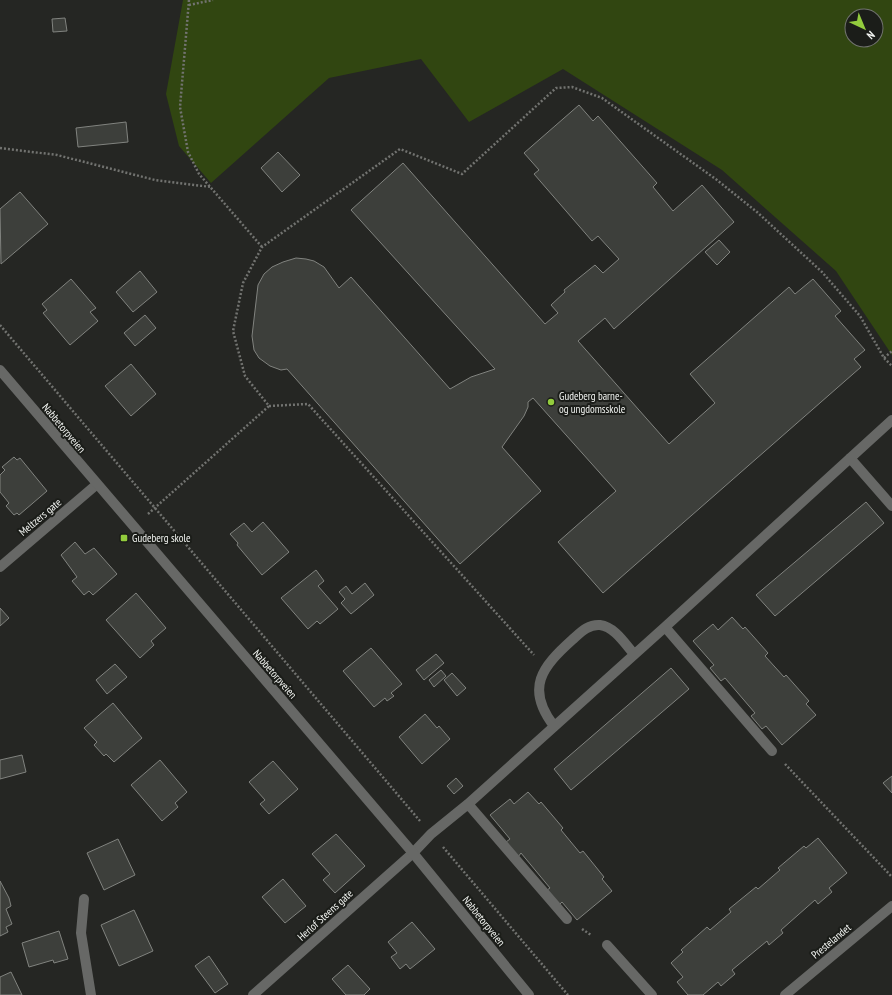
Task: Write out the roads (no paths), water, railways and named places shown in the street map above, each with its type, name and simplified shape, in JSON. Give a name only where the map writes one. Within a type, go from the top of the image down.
[{"type":"street","name":"Nabbetorpveien","points":[[0,370],[96,485],[412,853],[529,995]]},
{"type":"street","name":"Herlof Steens gate","points":[[253,995],[412,853],[431,834],[468,804],[665,627],[892,420]]},
{"type":"street","points":[[850,458],[892,506]]},
{"type":"street","name":"Meltzers gate","points":[[0,567],[96,485]]},
{"type":"street","points":[[554,726],[544,713],[541,699],[540,681],[545,668],[552,658],[584,630],[593,625],[602,625],[615,632],[634,654]]},
{"type":"street","points":[[665,627],[772,751]]},
{"type":"street","points":[[468,804],[567,919]]},
{"type":"street","points":[[84,899],[81,933],[91,995]]},
{"type":"street","name":"Prestelandet","points":[[785,995],[892,906]]},
{"type":"street","points":[[607,945],[652,995]]},
{"type":"place","name":"Gudeberg barne- og ungdomsskole","points":[[551,402]]},
{"type":"place","name":"Gudeberg skole","points":[[124,538]]}]
